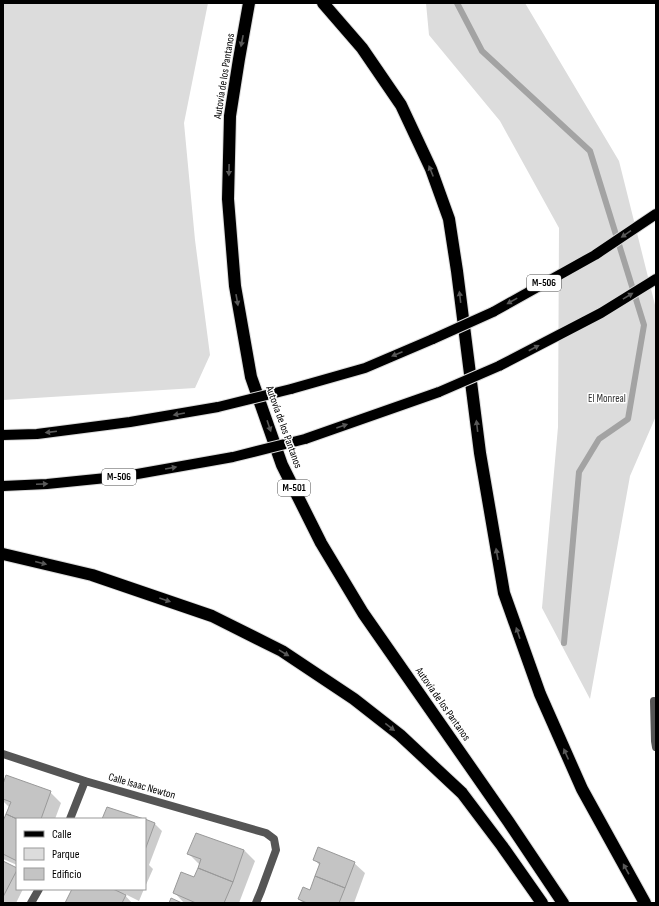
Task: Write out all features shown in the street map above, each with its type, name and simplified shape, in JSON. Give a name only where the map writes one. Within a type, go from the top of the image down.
[{"type":"highway","name":"Autovía de los Pantanos","points":[[249,3],[230,116],[228,199],[235,286],[251,377],[282,464],[320,543],[363,612],[504,815],[563,903]]},
{"type":"highway","points":[[323,3],[362,48],[401,105],[431,170],[448,219],[457,272],[480,453],[504,592],[540,694],[582,789],[645,903]]},
{"type":"highway","points":[[3,554],[92,575],[212,616],[282,651],[354,699],[400,735],[462,793],[542,903]]},
{"type":"main road","name":"M-506","points":[[3,435],[37,434],[130,422],[218,407],[291,389],[365,368],[493,312],[595,255],[656,214]]},
{"type":"main road","name":"M-506","points":[[3,486],[47,484],[126,476],[233,456],[305,439],[439,392],[499,366],[601,313],[656,279]]},
{"type":"street","points":[[654,701],[656,747]]},
{"type":"street","name":"Calle Isaac Newton","points":[[3,754],[85,781],[266,833],[274,839],[276,850],[256,903]]},
{"type":"street","points":[[70,818],[85,781]]},
{"type":"street","points":[[31,903],[38,890]]},
{"type":"green space","points":[[3,3],[208,3],[184,123],[195,240],[210,355],[195,388],[3,400]]},
{"type":"green space","name":"El Monreal","points":[[426,3],[525,3],[619,161],[656,309],[656,416],[630,476],[590,699],[542,608],[558,427],[559,228],[500,121],[429,35]]},
{"type":"building","points":[[6,775],[51,791],[41,818],[16,819],[6,814],[11,802],[3,799],[3,784]]},
{"type":"building","points":[[107,807],[141,818],[102,818]]},
{"type":"building","points":[[6,814],[16,819],[16,860],[3,854],[3,821]]},
{"type":"building","points":[[146,819],[155,823],[146,847]]},
{"type":"building","points":[[196,833],[244,850],[233,882],[198,868],[201,859],[187,854]]},
{"type":"building","points":[[318,847],[355,862],[345,888],[315,876],[320,863],[313,860]]},
{"type":"building","points":[[3,861],[16,868],[16,872],[3,897]]},
{"type":"building","points":[[198,868],[233,882],[224,903],[196,903],[173,893],[181,872],[194,877]]},
{"type":"building","points":[[315,876],[345,888],[339,903],[307,903],[298,899],[303,887],[310,890]]},
{"type":"building","points":[[72,890],[115,890],[126,895],[122,903],[65,903]]},
{"type":"building","points":[[171,898],[182,903],[169,903]]},
{"type":"waterway","points":[[457,3],[482,51],[590,151],[644,325],[628,419],[599,439],[579,472],[564,643]]}]
